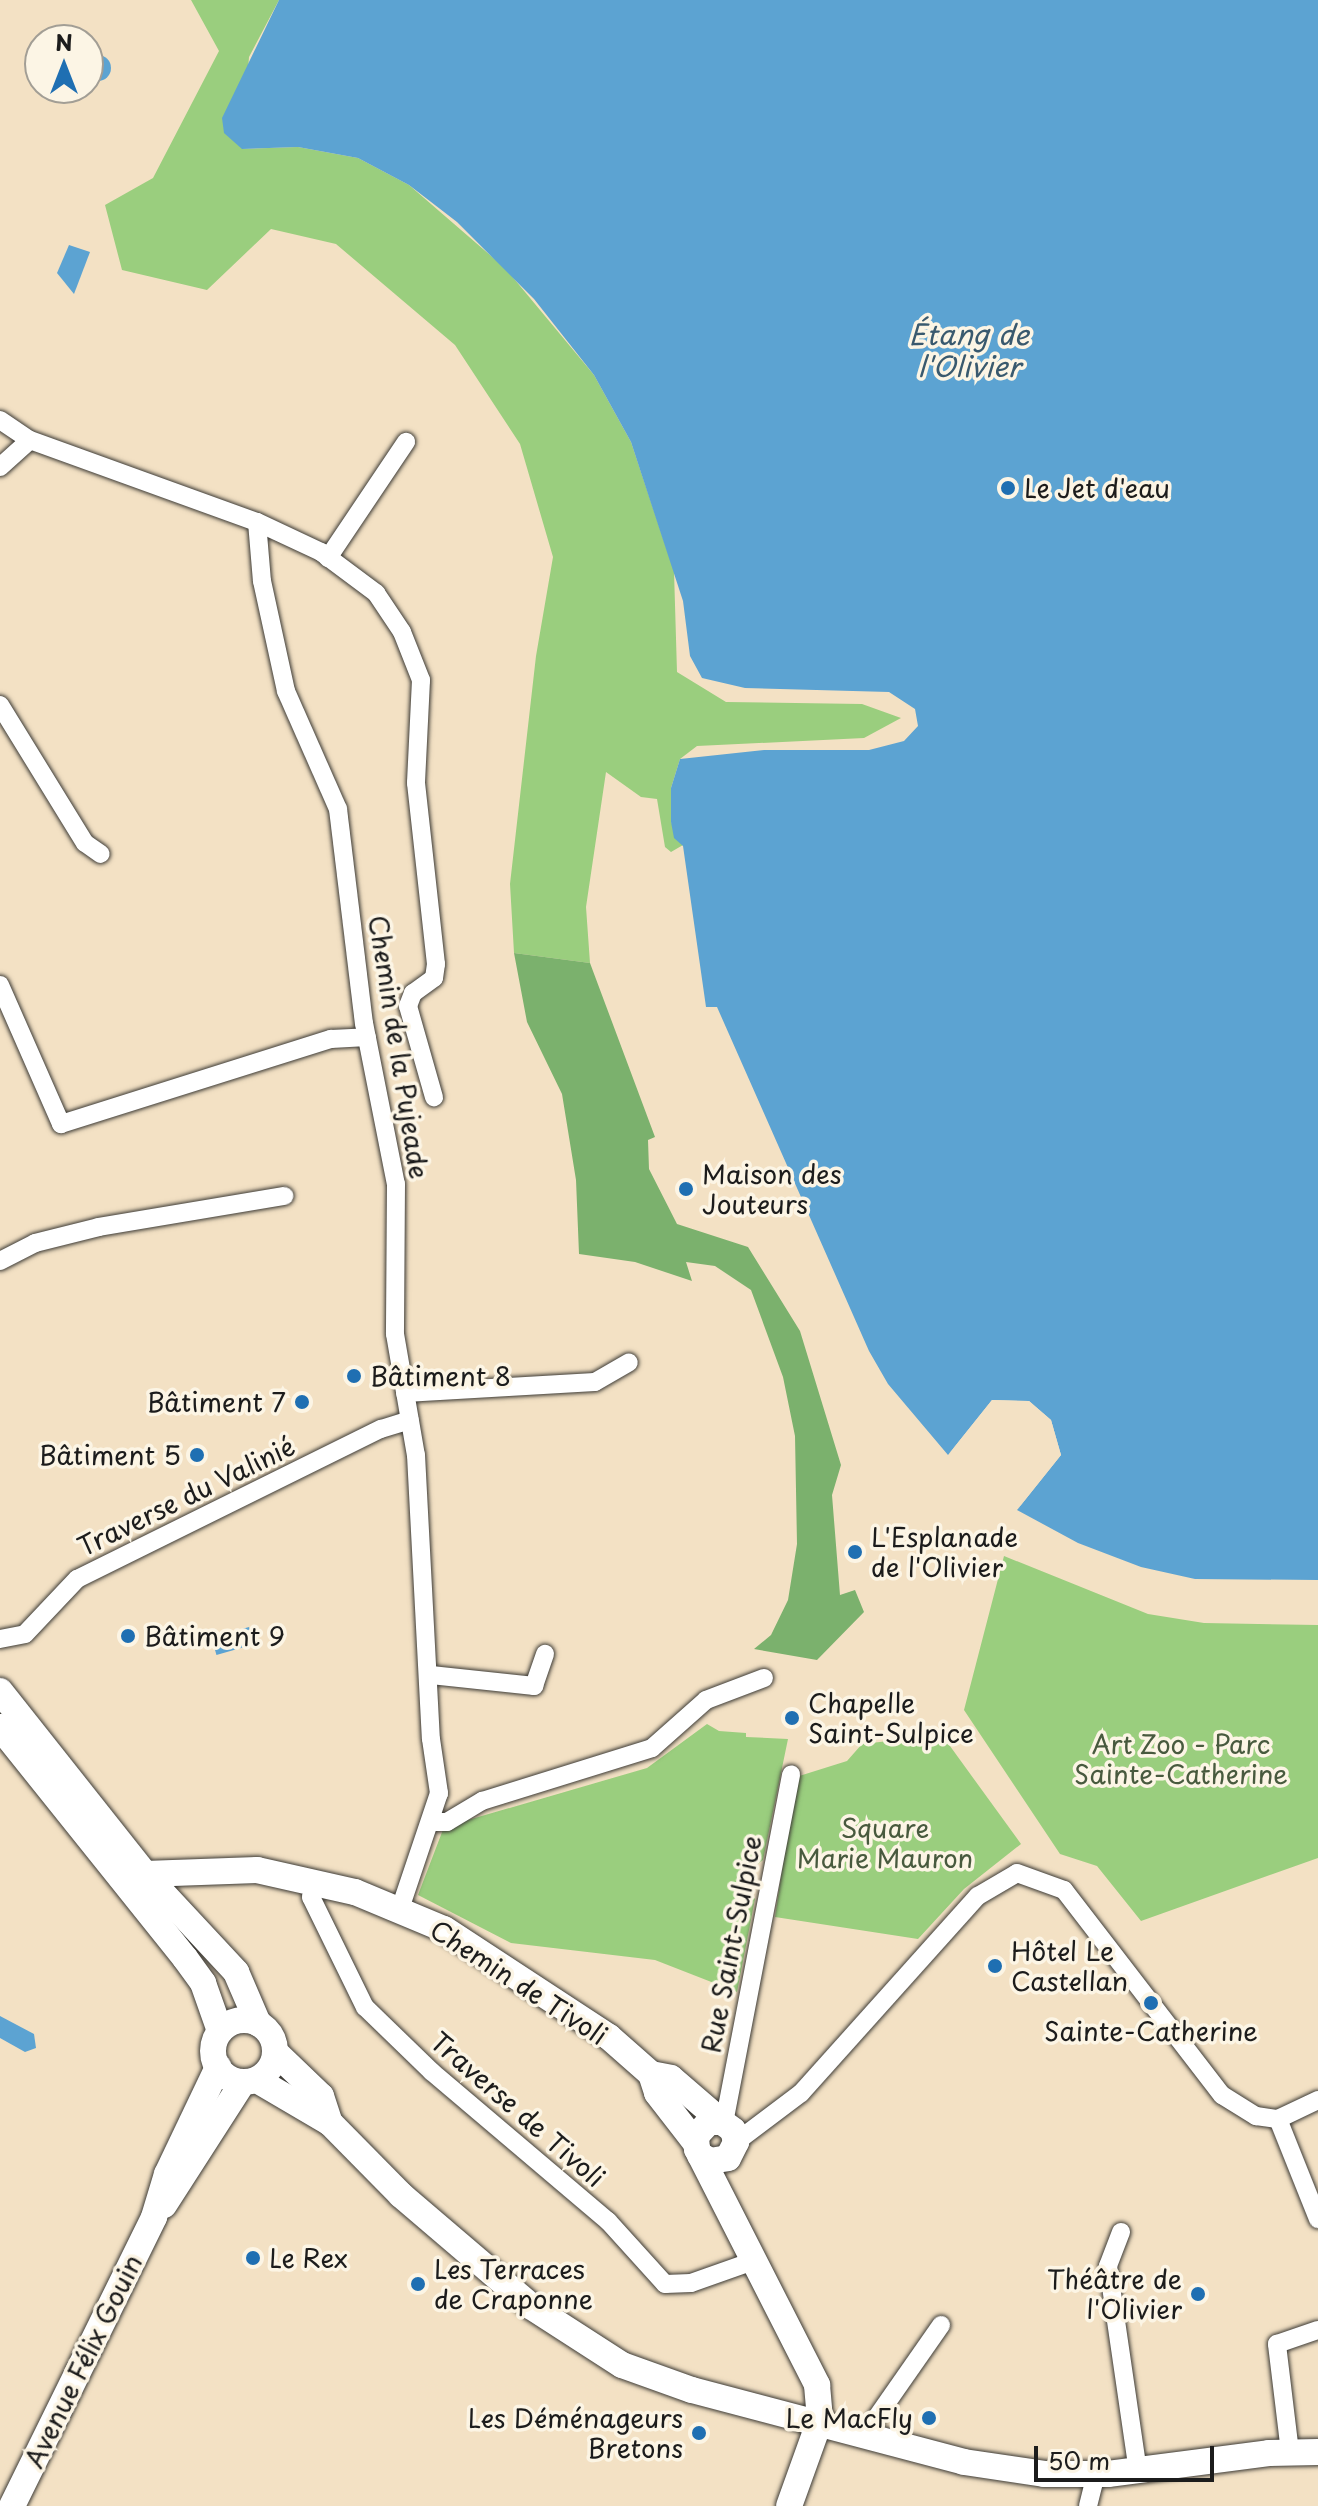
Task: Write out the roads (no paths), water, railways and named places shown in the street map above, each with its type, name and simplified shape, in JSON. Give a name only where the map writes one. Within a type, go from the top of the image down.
[{"type":"main road","points":[[0,1691],[145,1874],[236,1972],[258,2023],[272,2035],[276,2053],[270,2069],[250,2081]]},
{"type":"main road","points":[[0,1727],[185,1958],[203,1983],[220,2031]]},
{"type":"main road","name":"Chemin de Tivoli","points":[[145,1874],[257,1870],[316,1881],[400,1909],[444,1929],[609,2037],[651,2074],[671,2078],[718,2138]]},
{"type":"main road","points":[[258,2023],[238,2020],[220,2031],[213,2048],[218,2067],[330,2123],[401,2195],[512,2293],[622,2365],[692,2390],[820,2420],[964,2462],[1044,2474],[1096,2474],[1290,2452],[1318,2452]]},
{"type":"main road","points":[[276,2053],[321,2096],[330,2123]]},
{"type":"main road","name":"Avenue Félix Gouin","points":[[12,2506],[154,2217],[167,2174],[218,2067]]},
{"type":"main road","name":"Avenue Félix Gouin","points":[[154,2217],[180,2186],[250,2081]]},
{"type":"main road","points":[[718,2138],[729,2206],[817,2385],[820,2420],[789,2506]]},
{"type":"street","points":[[0,420],[30,440],[257,522],[328,558],[376,593],[402,632],[421,680],[416,783],[436,964],[434,978],[413,993],[408,1006],[434,1097]]},
{"type":"street","points":[[0,467],[30,440]]},
{"type":"street","points":[[328,558],[406,442]]},
{"type":"street","name":"Chemin de la Pujeade","points":[[257,522],[262,581],[286,691],[338,809],[367,1037],[396,1184],[392,1268],[395,1334],[410,1420],[431,1675],[431,1739],[439,1793],[433,1822],[400,1909]]},
{"type":"street","points":[[0,705],[85,843],[101,854]]},
{"type":"street","points":[[0,985],[61,1124],[331,1039],[367,1037]]},
{"type":"street","points":[[0,1261],[35,1243],[99,1227],[284,1196]]},
{"type":"street","points":[[405,1393],[595,1382],[629,1362]]},
{"type":"street","name":"Traverse du Valinié","points":[[0,1639],[25,1634],[77,1579],[381,1429],[410,1420]]},
{"type":"street","points":[[431,1675],[534,1686],[545,1654]]},
{"type":"street","points":[[433,1822],[447,1822],[482,1801],[652,1748],[706,1700],[764,1678]]},
{"type":"street","name":"Rue Saint-Sulpice","points":[[718,2138],[791,1774]]},
{"type":"street","points":[[718,2138],[766,2115],[801,2093],[860,2033],[978,1896],[1017,1873],[1064,1890],[1222,2095],[1256,2116],[1278,2119],[1318,2100]]},
{"type":"street","name":"Traverse de Tivoli","points":[[316,1881],[311,1897],[365,2007],[432,2072],[608,2221],[665,2284],[691,2283],[756,2260]]},
{"type":"street","points":[[1278,2119],[1318,2219]]},
{"type":"street","points":[[1121,2232],[1108,2266],[1149,2469]]},
{"type":"street","points":[[865,2434],[941,2325]]},
{"type":"street","points":[[1290,2452],[1277,2344],[1318,2330]]},
{"type":"street","points":[[1088,2506],[1096,2474]]},
{"type":"water","name":"Étang de l'Olivier","points":[[279,0],[1318,0],[1318,1580],[1195,1579],[1141,1567],[1078,1543],[1017,1510],[1061,1455],[1051,1420],[1029,1401],[992,1400],[948,1455],[888,1384],[869,1351],[717,1007],[706,1007],[683,846],[674,838],[671,822],[671,788],[680,759],[764,750],[869,750],[904,741],[918,726],[915,709],[889,692],[745,688],[702,678],[690,656],[683,601],[631,442],[594,375],[534,299],[457,222],[409,185],[358,158],[298,147],[242,149],[224,133],[222,118]]},
{"type":"water","points":[[104,57],[110,63],[110,73],[104,79]]},
{"type":"water","points":[[69,245],[90,252],[74,294],[57,273]]},
{"type":"water","points":[[249,1627],[254,1644],[216,1655],[212,1638]]},
{"type":"water","points":[[0,2016],[34,2034],[36,2048],[25,2052],[0,2038]]},
{"type":"place","name":"Le Jet d'eau","points":[[1008,488]]},
{"type":"place","name":"Maison des Jouteurs","points":[[686,1189]]},
{"type":"place","name":"Bâtiment 8","points":[[354,1376]]},
{"type":"place","name":"Bâtiment 7","points":[[302,1402]]},
{"type":"place","name":"Bâtiment 5","points":[[197,1455]]},
{"type":"place","name":"L'Esplanade de l'Olivier","points":[[855,1552]]},
{"type":"place","name":"Bâtiment 9","points":[[128,1636]]},
{"type":"place","name":"Chapelle Saint-Sulpice","points":[[792,1718]]},
{"type":"place","name":"Hôtel Le Castellan","points":[[995,1966]]},
{"type":"place","name":"Sainte-Catherine","points":[[1151,2003]]},
{"type":"place","name":"Le Rex","points":[[253,2258]]},
{"type":"place","name":"Les Terraces de Craponne","points":[[418,2284]]},
{"type":"place","name":"Théâtre de l'Olivier","points":[[1198,2294]]},
{"type":"place","name":"Le MacFly","points":[[929,2418]]},
{"type":"place","name":"Les Déménageurs Bretons","points":[[699,2433]]},
{"type":"park label","name":"Art Zoo - Parc Sainte-Catherine","points":[[1181,1759]]},
{"type":"park label","name":"Square Marie Mauron","points":[[885,1843]]}]
